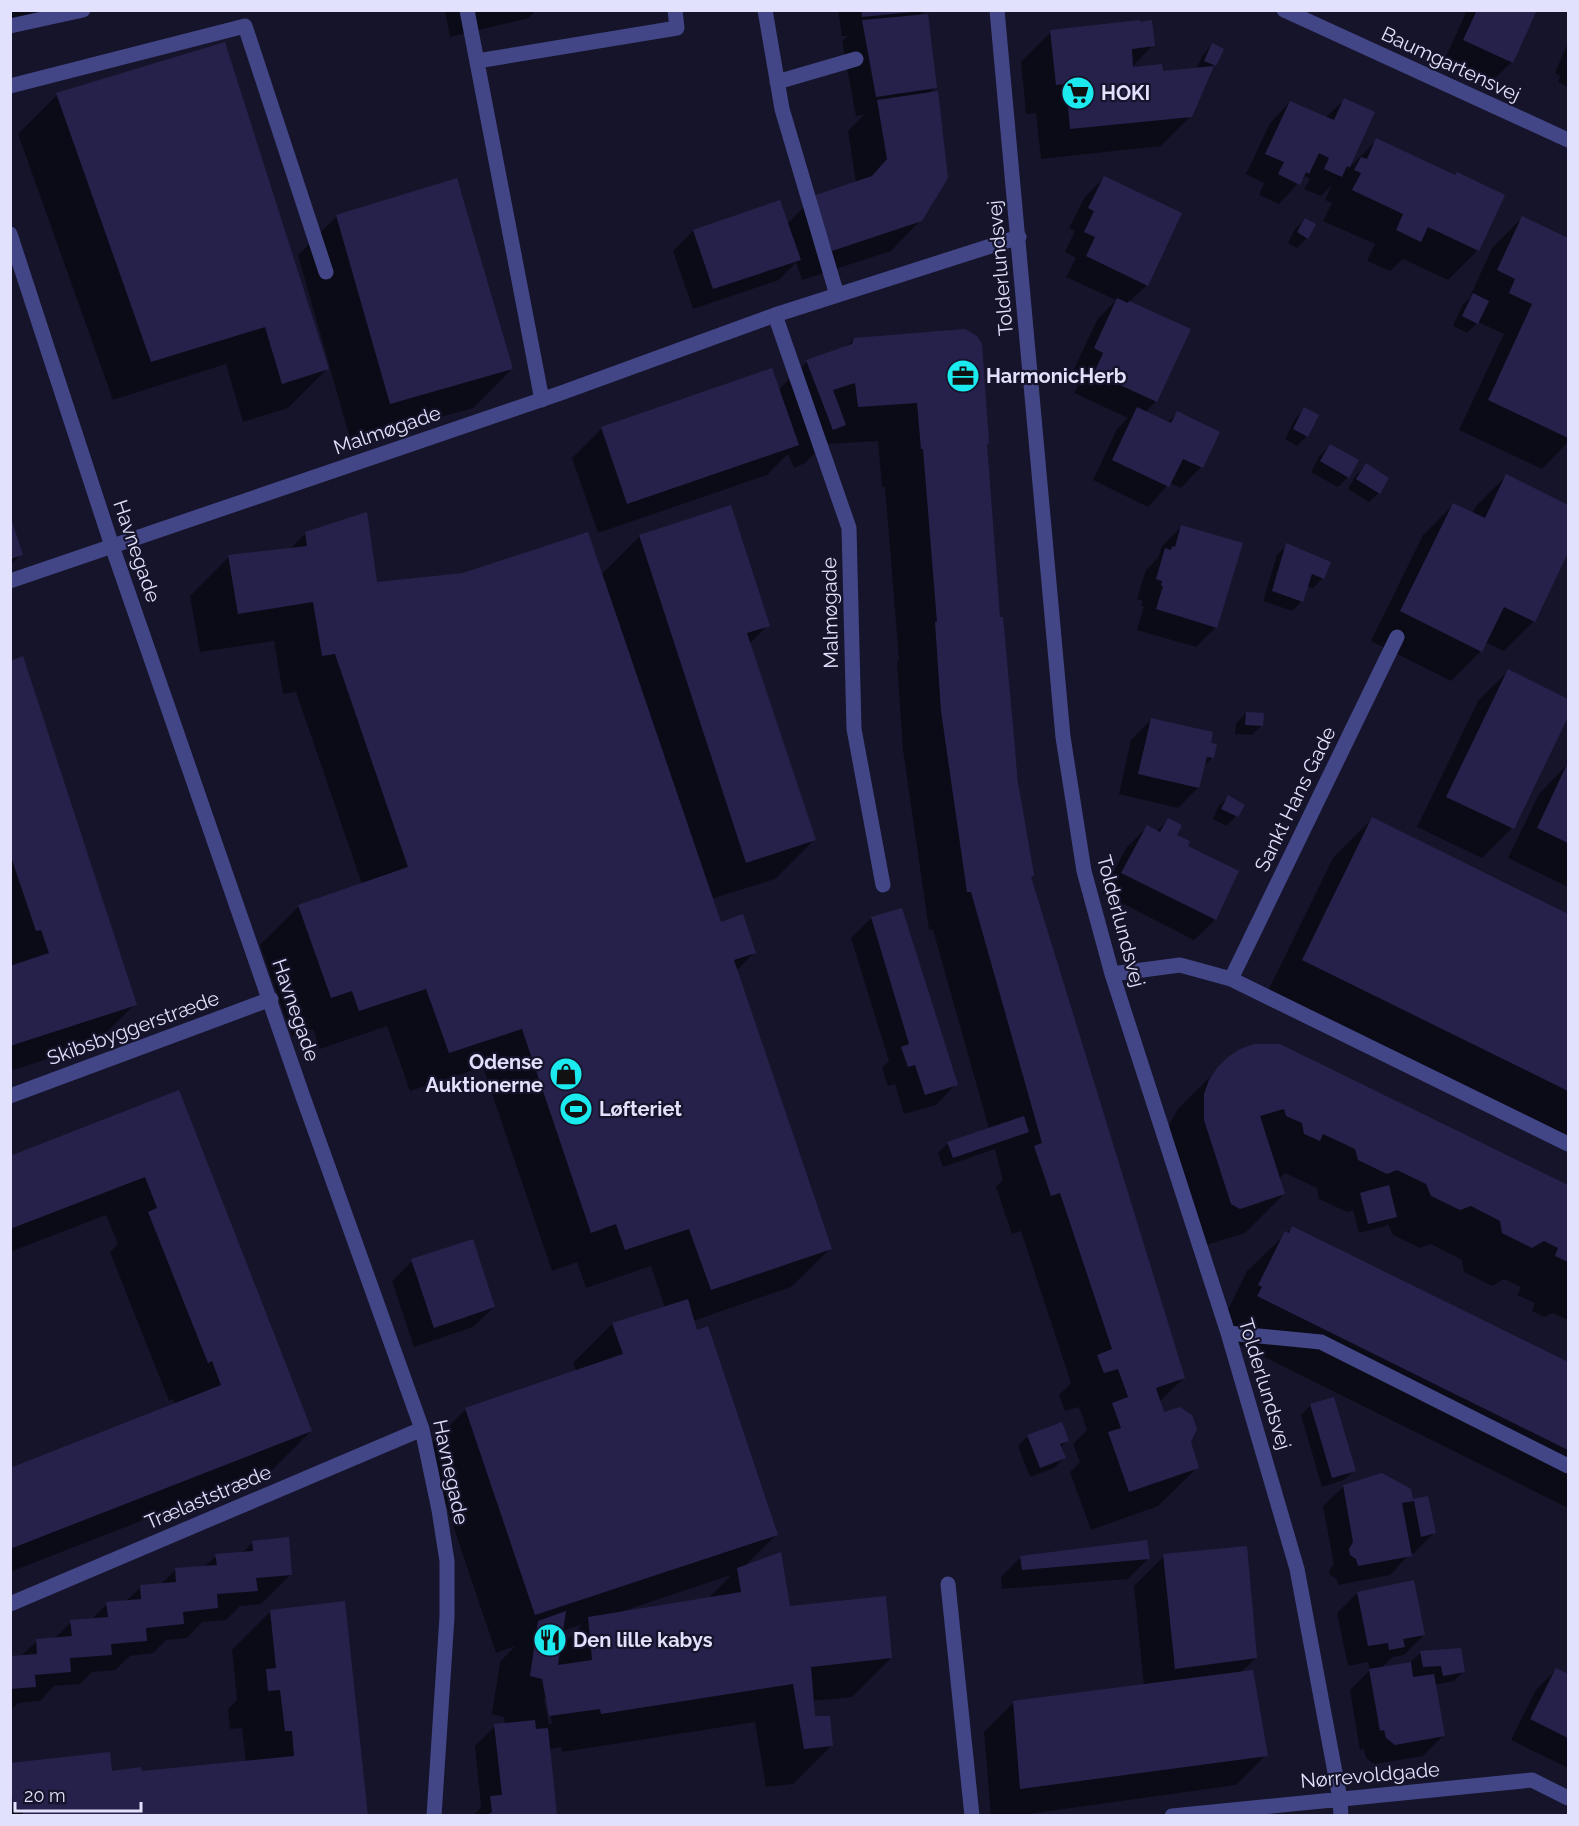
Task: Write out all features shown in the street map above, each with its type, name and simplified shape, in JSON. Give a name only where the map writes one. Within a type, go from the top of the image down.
[{"type":"street","points":[[10,26],[83,10]]},
{"type":"street","points":[[467,10],[542,400]]},
{"type":"street","points":[[477,60],[677,27],[675,10]]},
{"type":"street","points":[[765,10],[782,109],[837,295]]},
{"type":"street","name":"Tolderlundsvej","points":[[997,10],[1063,737],[1084,871],[1112,974],[1228,1333],[1297,1569],[1340,1799],[1341,1815]]},
{"type":"street","name":"Baumgartensvej","points":[[1284,10],[1569,140]]},
{"type":"street","points":[[10,86],[245,26],[326,272]]},
{"type":"street","points":[[777,82],[855,59]]},
{"type":"street","name":"Havnegade","points":[[10,234],[112,546],[271,999],[303,1097],[422,1429],[447,1561],[447,1617],[434,1815]]},
{"type":"street","name":"Malmøgade","points":[[10,581],[542,400],[775,315],[1019,237]]},
{"type":"street","name":"Malmøgade","points":[[775,315],[849,528],[854,729],[883,885]]},
{"type":"street","name":"Sankt Hans Gade","points":[[1231,979],[1397,637]]},
{"type":"street","points":[[1112,974],[1180,965],[1231,979],[1569,1144]]},
{"type":"street","name":"Skibsbyggerstræde","points":[[10,1096],[271,999]]},
{"type":"street","points":[[1228,1333],[1321,1342],[1569,1466]]},
{"type":"street","name":"Trælaststræde","points":[[10,1604],[422,1429]]},
{"type":"street","points":[[948,1584],[972,1815]]},
{"type":"street","name":"Nørrevoldgade","points":[[1172,1815],[1532,1780],[1569,1798]]},
{"type":"building","points":[[861,10],[912,10],[912,12],[862,17]]},
{"type":"building","points":[[1477,10],[1537,10],[1513,63],[1463,40]]},
{"type":"building","points":[[928,14],[937,88],[876,97],[862,20]]},
{"type":"building","points":[[1140,20],[1140,22],[1152,20],[1155,46],[1132,49],[1133,67],[1162,64],[1163,71],[1214,66],[1192,117],[1070,129],[1066,84],[1056,85],[1050,30]]},
{"type":"building","points":[[225,42],[329,369],[282,384],[265,327],[151,362],[56,93]]},
{"type":"building","points":[[1212,43],[1224,49],[1216,66],[1204,61]]},
{"type":"building","points":[[938,91],[948,178],[922,221],[832,251],[813,196],[872,176],[887,159],[877,100]]},
{"type":"building","points":[[1344,98],[1375,112],[1350,167],[1347,166],[1342,177],[1324,169],[1329,158],[1319,153],[1309,174],[1306,172],[1300,185],[1278,174],[1284,162],[1265,154],[1290,101],[1334,120]]},
{"type":"building","points":[[1376,138],[1455,175],[1457,172],[1505,195],[1479,251],[1428,227],[1421,242],[1396,230],[1403,214],[1352,190],[1361,173],[1354,170],[1361,157],[1367,159]]},
{"type":"building","points":[[1104,176],[1182,213],[1148,286],[1086,256],[1095,237],[1084,232],[1094,211],[1088,208]]},
{"type":"building","points":[[457,178],[513,369],[390,404],[336,215]]},
{"type":"building","points":[[780,200],[801,260],[713,289],[693,230]]},
{"type":"building","points":[[1522,216],[1568,238],[1568,438],[1488,400],[1532,304],[1509,293],[1515,279],[1497,270]]},
{"type":"building","points":[[1305,218],[1316,224],[1308,239],[1297,232]]},
{"type":"building","points":[[1473,293],[1489,301],[1478,324],[1462,316]]},
{"type":"building","points":[[1117,298],[1128,303],[1129,301],[1191,329],[1157,402],[1094,373],[1103,353],[1094,348]]},
{"type":"building","points":[[965,329],[977,336],[982,344],[1000,617],[1003,617],[1018,782],[1034,875],[1031,877],[1185,1378],[1156,1388],[1164,1412],[1180,1407],[1192,1415],[1197,1429],[1191,1442],[1199,1468],[1129,1492],[1108,1432],[1121,1428],[1112,1403],[1128,1397],[1118,1369],[1104,1373],[1097,1355],[1112,1349],[1060,1193],[1051,1196],[1034,1146],[1042,1143],[971,892],[967,892],[941,711],[935,622],[937,622],[917,403],[858,407],[855,383],[833,390],[846,425],[833,430],[806,360],[852,344],[854,338]]},
{"type":"building","points":[[772,368],[799,445],[627,504],[601,427]]},
{"type":"building","points":[[1137,407],[1171,423],[1177,411],[1220,432],[1203,468],[1183,459],[1169,487],[1112,460]]},
{"type":"building","points":[[1304,407],[1319,415],[1308,437],[1293,429]]},
{"type":"building","points":[[1330,444],[1359,460],[1349,478],[1320,461]]},
{"type":"building","points":[[1366,463],[1389,478],[1380,494],[1356,479]]},
{"type":"building","points":[[1506,474],[1568,505],[1568,553],[1535,622],[1504,607],[1482,652],[1400,611],[1453,503],[1485,518]]},
{"type":"building","points":[[731,505],[770,626],[747,633],[816,840],[746,863],[639,535]]},
{"type":"building","points":[[367,512],[377,582],[463,573],[588,532],[721,922],[743,914],[756,953],[734,960],[832,1249],[711,1290],[689,1229],[625,1250],[616,1224],[591,1233],[522,1029],[449,1053],[426,989],[359,1011],[352,991],[331,998],[298,905],[408,867],[335,654],[322,656],[313,602],[238,614],[228,555],[307,546],[305,532]]},
{"type":"building","points":[[10,515],[23,555],[10,559]]},
{"type":"building","points":[[1181,525],[1243,543],[1217,628],[1156,609],[1163,586],[1161,586],[1162,581],[1156,579],[1165,548],[1171,550],[1172,546],[1175,547]]},
{"type":"building","points":[[1286,543],[1331,562],[1324,579],[1312,574],[1303,602],[1272,591]]},
{"type":"building","points":[[23,656],[137,1005],[10,1046],[10,966],[49,953],[41,930],[36,931],[10,854],[10,661]]},
{"type":"building","points":[[1508,669],[1568,699],[1568,717],[1514,829],[1446,797]]},
{"type":"building","points":[[1246,712],[1264,713],[1263,726],[1245,725]]},
{"type":"building","points":[[1151,718],[1213,732],[1211,743],[1217,744],[1214,758],[1207,757],[1199,788],[1138,774]]},
{"type":"building","points":[[1568,762],[1568,843],[1537,828]]},
{"type":"building","points":[[1228,795],[1245,805],[1238,817],[1221,809]]},
{"type":"building","points":[[1372,817],[1568,914],[1568,1091],[1302,960]]},
{"type":"building","points":[[1168,818],[1182,825],[1177,835],[1190,841],[1188,846],[1239,871],[1216,920],[1121,873],[1147,825],[1160,832]]},
{"type":"building","points":[[902,908],[958,1085],[925,1095],[915,1065],[908,1067],[901,1047],[909,1044],[871,917]]},
{"type":"building","points":[[1254,1044],[1280,1044],[1568,1185],[1568,1262],[1555,1256],[1558,1248],[1544,1241],[1532,1248],[1502,1233],[1500,1221],[1471,1206],[1460,1210],[1431,1196],[1426,1184],[1397,1170],[1387,1174],[1358,1160],[1355,1149],[1323,1134],[1320,1141],[1304,1134],[1302,1123],[1286,1116],[1284,1109],[1260,1116],[1285,1194],[1240,1209],[1231,1204],[1204,1120],[1204,1094],[1209,1080],[1228,1057]]},
{"type":"building","points":[[179,1090],[312,1431],[10,1549],[10,1468],[221,1385],[212,1361],[208,1363],[148,1212],[157,1208],[145,1177],[10,1229],[10,1156]]},
{"type":"building","points":[[1024,1116],[1029,1132],[953,1158],[947,1142]]},
{"type":"building","points":[[1389,1185],[1397,1217],[1368,1224],[1360,1193]]},
{"type":"building","points":[[1292,1226],[1568,1362],[1568,1450],[1257,1296],[1262,1287],[1258,1285],[1285,1231],[1289,1233]]},
{"type":"building","points":[[473,1239],[495,1307],[434,1328],[411,1259]]},
{"type":"building","points":[[688,1299],[697,1330],[708,1326],[778,1535],[535,1615],[465,1408],[623,1354],[612,1323]]},
{"type":"building","points":[[1334,1397],[1356,1471],[1332,1478],[1310,1404]]},
{"type":"building","points":[[1062,1422],[1069,1441],[1060,1444],[1066,1458],[1040,1468],[1027,1435]]},
{"type":"building","points":[[1382,1473],[1411,1489],[1413,1499],[1428,1496],[1436,1533],[1421,1537],[1414,1501],[1402,1503],[1412,1556],[1358,1566],[1356,1559],[1350,1555],[1349,1549],[1353,1542],[1343,1485]]},
{"type":"building","points":[[289,1537],[292,1575],[256,1578],[258,1591],[217,1594],[218,1608],[183,1612],[184,1624],[146,1628],[147,1641],[111,1644],[112,1655],[70,1658],[71,1672],[35,1675],[36,1687],[10,1689],[10,1656],[37,1654],[36,1639],[72,1636],[70,1620],[108,1617],[106,1602],[141,1599],[140,1585],[176,1582],[175,1568],[217,1565],[215,1554],[253,1551],[252,1541]]},
{"type":"building","points":[[1147,1540],[1150,1559],[1022,1570],[1020,1556]]},
{"type":"building","points":[[1247,1546],[1257,1658],[1175,1669],[1163,1554]]},
{"type":"building","points":[[781,1552],[790,1606],[886,1596],[892,1658],[811,1667],[815,1716],[830,1716],[833,1746],[804,1749],[793,1684],[601,1714],[600,1709],[549,1716],[542,1679],[530,1676],[538,1621],[566,1611],[558,1665],[592,1660],[588,1617],[741,1592],[737,1568]]},
{"type":"building","points":[[1414,1580],[1425,1635],[1403,1639],[1405,1647],[1389,1650],[1388,1643],[1368,1646],[1357,1592]]},
{"type":"building","points":[[345,1601],[368,1816],[23,1816],[22,1809],[13,1811],[10,1763],[110,1752],[112,1771],[141,1767],[142,1771],[294,1756],[292,1731],[285,1731],[280,1690],[268,1691],[266,1669],[276,1668],[270,1610]]},
{"type":"building","points":[[1461,1648],[1465,1672],[1443,1676],[1441,1666],[1423,1667],[1420,1651]]},
{"type":"building","points":[[1411,1662],[1413,1677],[1434,1674],[1445,1736],[1395,1745],[1386,1738],[1384,1730],[1380,1731],[1369,1669]]},
{"type":"building","points":[[1556,1668],[1568,1674],[1568,1738],[1530,1719]]},
{"type":"building","points":[[1253,1670],[1268,1756],[1020,1789],[1013,1701]]},
{"type":"building","points":[[535,1720],[536,1729],[548,1728],[557,1816],[485,1816],[492,1812],[490,1796],[502,1795],[494,1724]]},
{"type":"place","name":"HOKI","points":[[1078,93]]},
{"type":"place","name":"HarmonicHerb","points":[[963,376]]},
{"type":"place","name":"Odense Auktionerne","points":[[566,1074]]},
{"type":"place","name":"Løfteriet","points":[[576,1109]]},
{"type":"place","name":"Den lille kabys","points":[[550,1640]]}]
